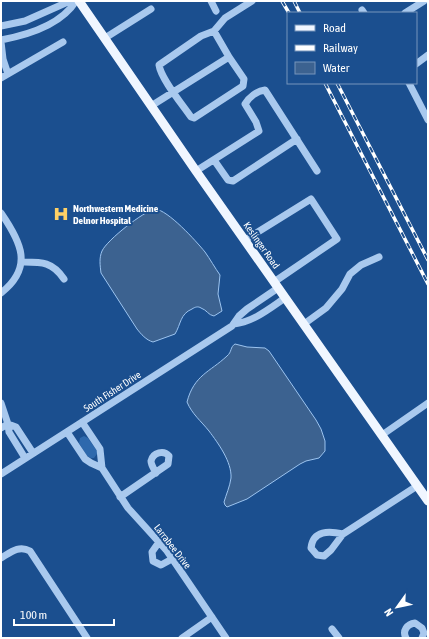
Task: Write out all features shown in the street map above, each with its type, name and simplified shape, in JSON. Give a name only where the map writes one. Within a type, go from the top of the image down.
[{"type":"main road","name":"Keslinger Road","points":[[80,1],[244,240],[428,501]]},
{"type":"street","points":[[1,26],[25,21],[70,1]]},
{"type":"street","points":[[63,42],[4,76],[1,41],[23,35],[48,25],[70,11],[76,1]]},
{"type":"street","points":[[211,1],[216,11]]},
{"type":"street","points":[[214,31],[244,80],[243,86],[194,118],[191,117],[160,71],[159,65],[201,36],[214,31],[225,18],[252,1]]},
{"type":"street","points":[[407,12],[424,1]]},
{"type":"street","points":[[105,38],[151,9]]},
{"type":"street","points":[[417,63],[428,55]]},
{"type":"street","points":[[151,106],[229,57]]},
{"type":"street","points":[[410,84],[428,120]]},
{"type":"street","points":[[196,171],[259,132],[256,122],[245,104],[247,99],[260,91],[265,90],[317,170]]},
{"type":"street","points":[[214,160],[228,180],[233,181],[297,139]]},
{"type":"street","name":"South Fisher Drive","points":[[233,325],[239,316],[276,285],[337,239],[311,199],[244,240]]},
{"type":"street","points":[[1,213],[17,238],[21,249],[21,262],[17,274],[12,283],[1,293]]},
{"type":"street","points":[[304,324],[326,308],[342,289],[350,274],[361,265],[379,257]]},
{"type":"street","points":[[21,262],[39,262],[51,265],[59,271],[64,278]]},
{"type":"street","name":"South Fisher Drive","points":[[1,474],[233,325],[252,319],[286,298]]},
{"type":"street","points":[[1,403],[9,432],[25,458]]},
{"type":"street","points":[[382,435],[428,403]]},
{"type":"street","name":"Larrabee Drive","points":[[82,422],[100,449],[102,468],[120,497],[172,559],[226,638]]},
{"type":"street","points":[[1,428],[8,424]]},
{"type":"street","points":[[8,424],[16,427],[33,453]]},
{"type":"street","name":"Larrabee Drive","points":[[67,432],[90,464],[102,468]]},
{"type":"street","points":[[120,497],[156,473]]},
{"type":"street","points":[[343,534],[417,486]]},
{"type":"street","points":[[159,542],[152,552],[153,561],[161,565],[172,559]]},
{"type":"street","points":[[1,558],[16,549],[23,548],[34,555],[87,638]]},
{"type":"street","points":[[182,638],[212,618]]},
{"type":"street","points":[[405,637],[406,628],[410,624],[415,623],[422,628],[424,633],[422,638]]},
{"type":"street","points":[[332,629],[338,638]]},
{"type":"shaded area","points":[[84,436],[88,438],[97,451],[94,458],[87,456],[79,443],[80,438]]},
{"type":"water","points":[[155,209],[167,215],[182,227],[209,258],[220,275],[218,294],[222,311],[214,316],[210,315],[200,307],[194,308],[183,316],[175,334],[153,342],[142,335],[137,329],[101,273],[100,256],[105,246],[118,233],[135,220]]},
{"type":"water","points":[[235,344],[247,347],[265,348],[269,351],[316,420],[325,441],[325,451],[319,458],[300,464],[247,499],[227,507],[224,502],[229,487],[231,472],[227,459],[209,431],[194,414],[187,402],[190,393],[198,380],[227,356]]},
{"type":"railway","points":[[282,1],[288,12]]},
{"type":"railway","points":[[294,1],[300,12]]},
{"type":"railway","points":[[326,84],[428,284]]},
{"type":"railway","points":[[338,84],[428,260]]},
{"type":"place","name":"Northwestern Medicine Delnor Hospital","points":[[61,214]]}]
